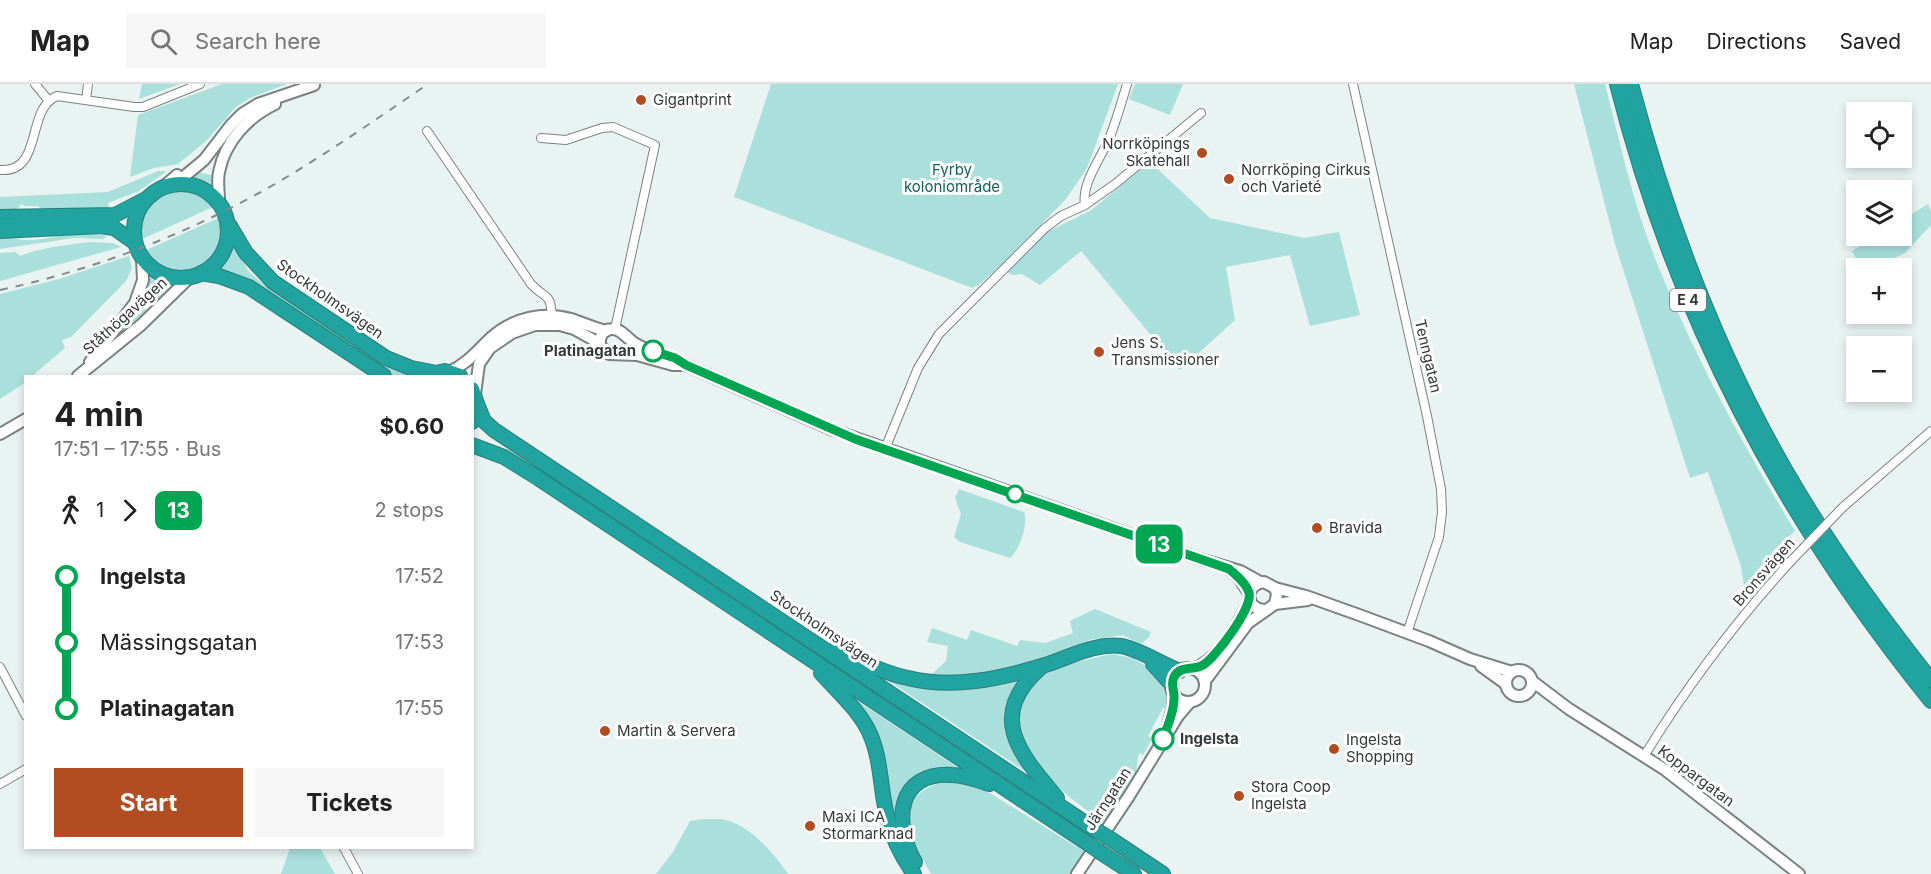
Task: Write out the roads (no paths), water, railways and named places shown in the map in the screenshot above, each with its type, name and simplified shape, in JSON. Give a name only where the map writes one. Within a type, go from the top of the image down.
[{"type":"highway","name":"E 4","points":[[1617,84],[1633,147],[1662,234],[1689,303],[1731,394],[1790,502],[1846,589],[1885,644],[1931,701]]},
{"type":"highway","name":"E 4","points":[[1631,84],[1676,231],[1702,298],[1748,397],[1799,494],[1857,582],[1931,680]]},
{"type":"highway","points":[[0,231],[77,221],[133,206],[168,186],[195,185],[208,191],[219,200],[230,226],[223,251],[210,267],[195,276]]},
{"type":"highway","points":[[148,198],[136,216],[133,226],[134,242],[142,259],[166,276],[219,276],[249,287],[382,375]]},
{"type":"highway","points":[[0,218],[77,221],[114,228],[134,242]]},
{"type":"highway","name":"Stockholmsvägen","points":[[230,226],[246,253],[273,282],[386,358],[428,374],[455,374]]},
{"type":"highway","name":"Stockholmsvägen","points":[[475,396],[484,421],[494,430],[1163,874]]},
{"type":"highway","points":[[474,446],[504,457],[538,478],[1134,874]]},
{"type":"highway","points":[[793,629],[859,660],[909,679],[942,683],[978,682],[1043,666],[1082,650],[1109,645],[1127,647],[1145,656],[1186,670]]},
{"type":"highway","points":[[805,656],[856,712],[870,734],[878,759],[887,819],[902,856],[914,874]]},
{"type":"highway","points":[[1145,656],[1161,671],[1173,689]]},
{"type":"highway","points":[[1043,666],[1027,680],[1019,691],[1013,704],[1013,729],[1020,750],[1068,811]]},
{"type":"highway","points":[[923,874],[912,855],[902,828],[903,809],[906,796],[911,788],[927,778],[952,775],[968,777],[1006,790]]},
{"type":"street","points":[[35,84],[49,100]]},
{"type":"street","points":[[86,100],[88,84]]},
{"type":"street","points":[[0,170],[15,169],[22,164],[29,151],[44,107],[49,100],[57,96],[143,107],[200,84]]},
{"type":"street","points":[[168,186],[204,160],[236,120],[258,104],[314,84]]},
{"type":"street","points":[[219,200],[218,174],[221,164],[234,137],[245,123],[267,108],[314,84]]},
{"type":"street","points":[[1085,205],[1084,192],[1107,146],[1127,84]]},
{"type":"street","name":"Tenngatan","points":[[1353,84],[1427,416],[1441,489],[1442,512],[1439,537],[1407,633]]},
{"type":"street","points":[[885,449],[918,368],[939,334],[1045,228],[1061,216],[1085,205],[1115,184],[1201,112]]},
{"type":"street","points":[[541,138],[566,140],[613,126],[655,145],[610,330],[600,337],[600,346]]},
{"type":"street","points":[[427,131],[531,284],[547,297],[552,320]]},
{"type":"street","name":"Ståthögavägen","points":[[80,375],[135,303],[142,280],[142,259]]},
{"type":"street","name":"Ståthögavägen","points":[[80,375],[141,325],[195,276]]},
{"type":"street","points":[[455,374],[495,334],[510,324],[529,318],[570,319],[610,330],[637,345],[675,358],[686,365],[833,430],[1250,575],[1275,588],[1314,599],[1470,659],[1512,672]]},
{"type":"street","points":[[475,396],[479,364],[490,348],[520,330],[552,320],[592,339],[606,353],[637,355],[673,365],[686,365]]},
{"type":"street","points":[[618,354],[624,347],[624,336]]},
{"type":"street","points":[[0,434],[24,420]]},
{"type":"street","name":"Bronsvägen","points":[[1644,756],[1710,658],[1791,561],[1843,507],[1931,431]]},
{"type":"street","points":[[1229,569],[1239,578],[1255,608],[1264,610]]},
{"type":"street","points":[[1186,670],[1202,675],[1205,686],[1202,695],[1190,702],[1181,700],[1173,689],[1175,675],[1186,670],[1203,665],[1214,655],[1241,618],[1250,597],[1251,588],[1260,582]]},
{"type":"street","points":[[1275,588],[1277,594],[1275,604]]},
{"type":"street","points":[[1204,681],[1239,633],[1264,610],[1275,604],[1314,599]]},
{"type":"street","points":[[1470,659],[1506,684],[1513,694],[1525,694],[1530,689],[1532,681],[1526,672],[1518,670],[1507,677],[1506,684]]},
{"type":"street","points":[[0,667],[24,712]]},
{"type":"street","name":"Koppargatan","points":[[1532,681],[1569,710],[1644,756],[1696,793],[1799,874]]},
{"type":"street","name":"Järngatan","points":[[1163,739],[1173,707],[1173,689]]},
{"type":"street","name":"Koppargatan","points":[[1525,694],[1569,710]]},
{"type":"street","name":"Järngatan","points":[[1077,874],[1163,739],[1190,702]]},
{"type":"street","points":[[0,783],[24,770]]},
{"type":"street","points":[[345,849],[358,874]]},
{"type":"railway","points":[[0,290],[107,260],[142,248],[210,218],[295,172],[428,84]]},
{"type":"place","name":"Gigantprint","points":[[641,100]]},
{"type":"place","name":"Norrköpings Skatehall","points":[[1202,153]]},
{"type":"place","name":"Norrköping Cirkus och Varieté","points":[[1229,179]]},
{"type":"place","name":"Platinagatan","points":[[653,351]]},
{"type":"place","name":"Jens S. Transmissioner","points":[[1099,352]]},
{"type":"place","name":"Bravida","points":[[1317,528]]},
{"type":"place","name":"Martin & Servera","points":[[605,731]]},
{"type":"place","name":"Ingelsta","points":[[1163,739]]},
{"type":"place","name":"Ingelsta Shopping","points":[[1334,749]]},
{"type":"place","name":"Stora Coop Ingelsta","points":[[1239,796]]},
{"type":"place","name":"Maxi ICA Stormarknad","points":[[810,826]]},
{"type":"park label","name":"Fyrby koloniområde","points":[[952,178]]}]
